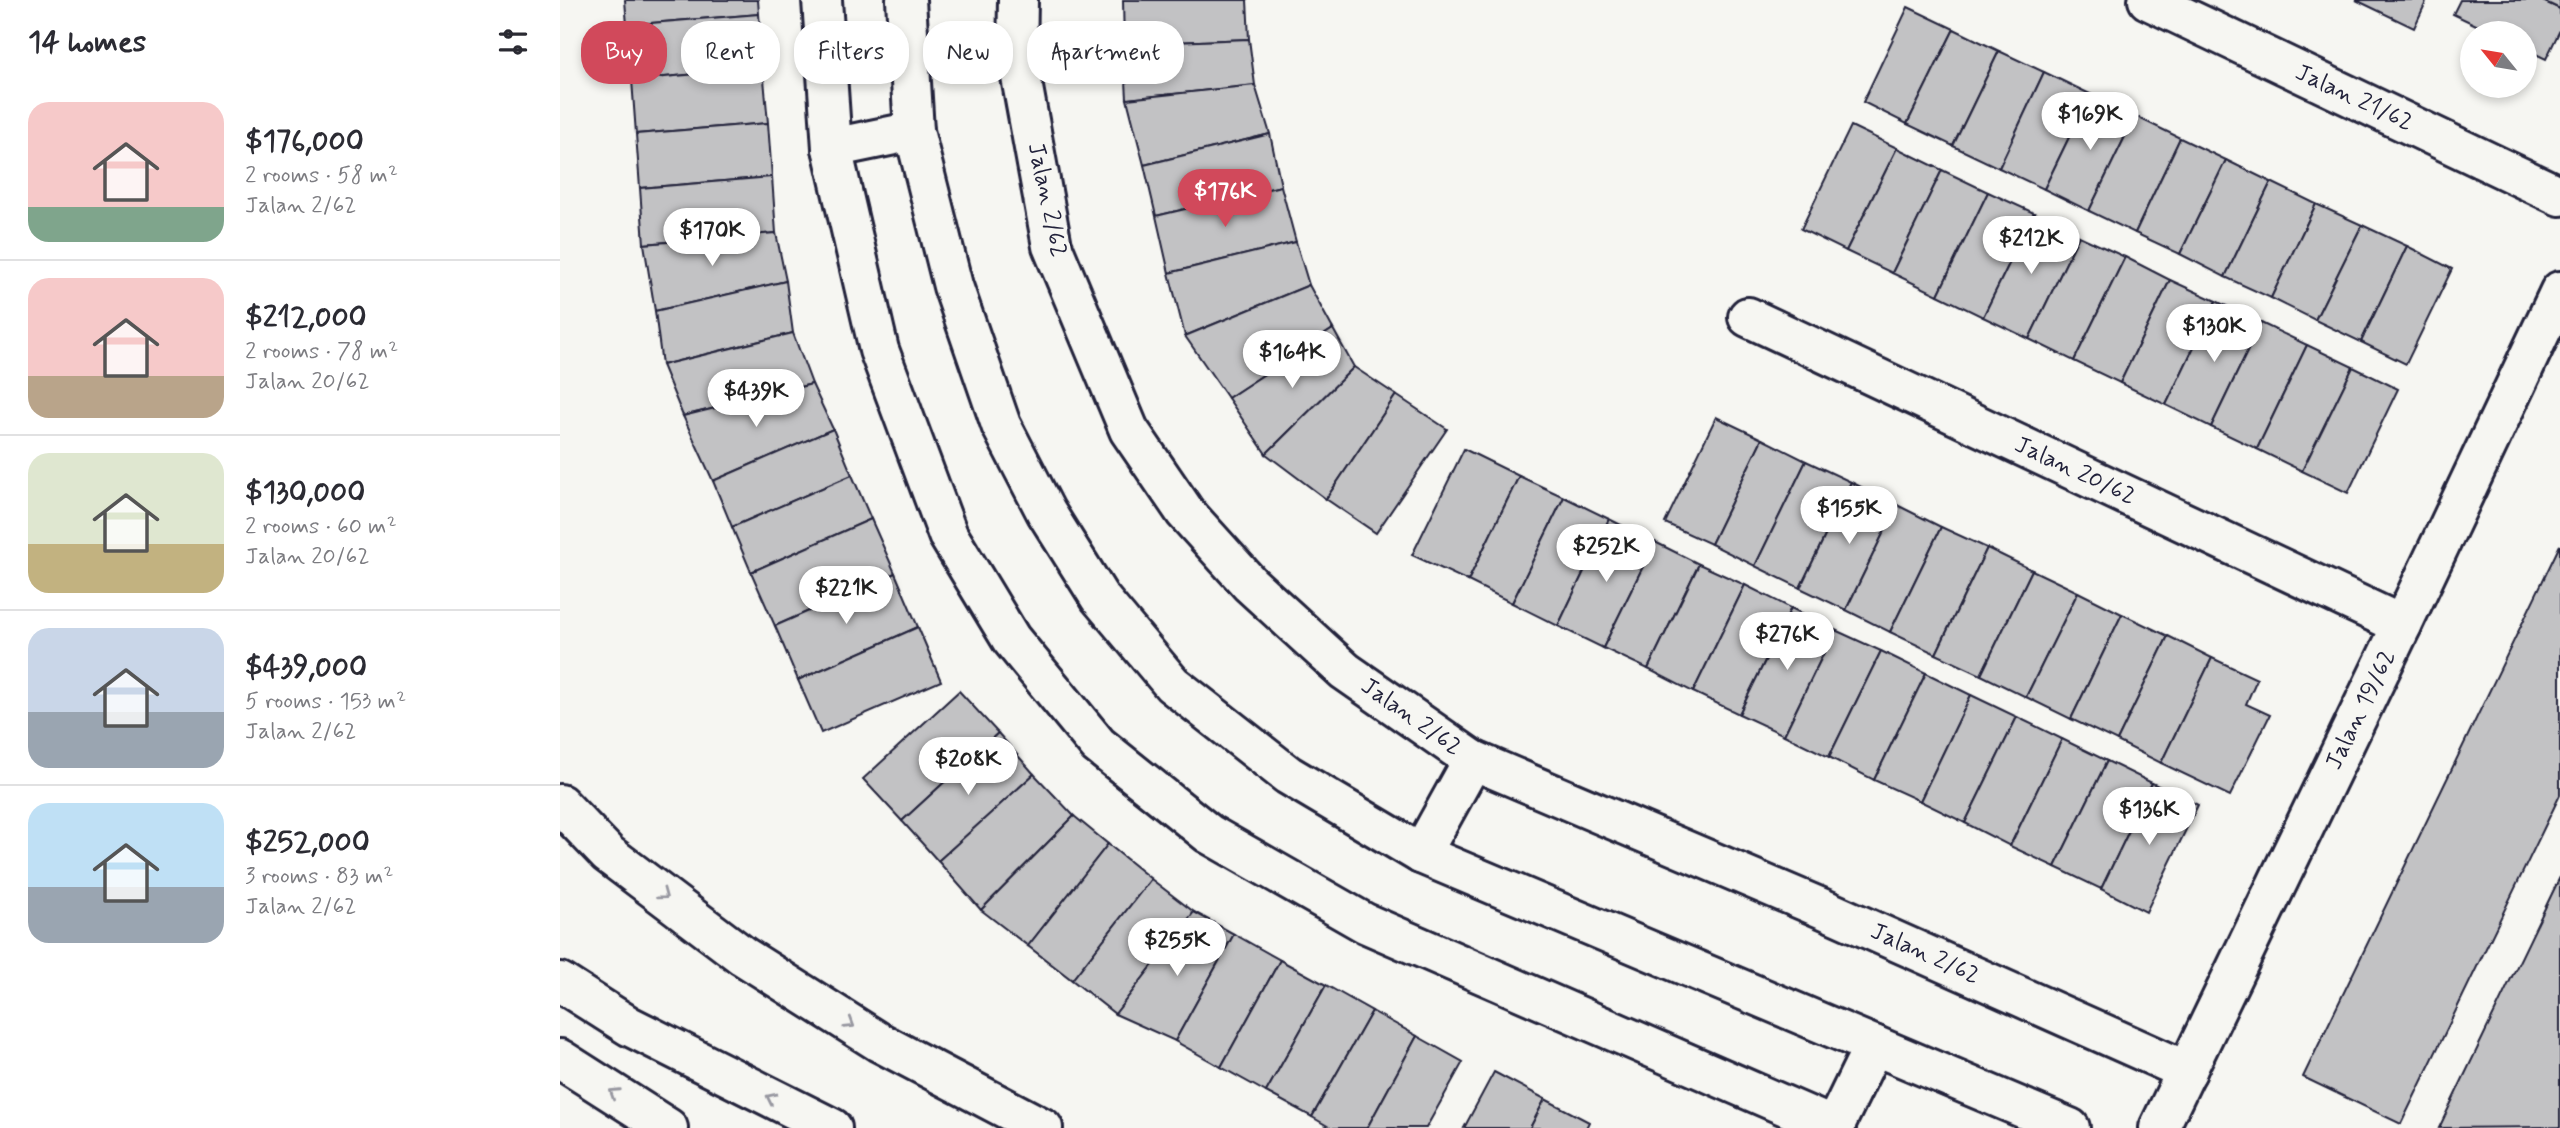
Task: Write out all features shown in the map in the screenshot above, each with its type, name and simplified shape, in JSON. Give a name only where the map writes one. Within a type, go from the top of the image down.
[{"type":"main road","points":[[822,0],[832,148],[879,350],[947,535],[1011,639],[1098,744],[1209,834],[1365,923],[1835,1128],[1874,1045]]},
{"type":"main road","points":[[906,0],[914,131],[953,286],[1001,425],[1046,512],[1100,598],[1172,684],[1288,775],[1421,854],[2070,1128]]},
{"type":"main road","name":"Jalan 2/62","points":[[1018,0],[1017,55],[1052,246],[1129,430],[1185,512],[1251,584],[1345,671],[1473,760],[1826,910],[2187,1071]]},
{"type":"main road","name":"Jalan 21/62","points":[[2156,2],[2560,196]]},
{"type":"main road","points":[[832,148],[914,131]]},
{"type":"main road","name":"Jalan 19/62","points":[[2159,1128],[2560,291]]},
{"type":"main road","name":"Jalan 20/62","points":[[1748,317],[2402,625]]},
{"type":"main road","points":[[1421,854],[1473,760]]},
{"type":"main road","points":[[560,804],[608,854],[743,956],[879,1042],[1043,1128]]},
{"type":"main road","points":[[560,831],[608,854]]},
{"type":"main road","points":[[560,982],[629,1027],[832,1128]]},
{"type":"main road","points":[[560,1059],[668,1128]]},
{"type":"building","points":[[625,0],[758,0],[759,14],[667,22],[627,21]]},
{"type":"building","points":[[1123,0],[1247,0],[1249,39],[1184,42],[1184,21],[1123,21]]},
{"type":"building","points":[[2356,0],[2427,0],[2414,28]]},
{"type":"building","points":[[2460,0],[2541,0],[2560,9],[2560,30],[2546,59],[2538,55],[2538,21],[2468,21],[2453,14]]},
{"type":"building","points":[[2541,0],[2560,0],[2560,9]]},
{"type":"building","points":[[1908,7],[1954,29],[1907,124],[1863,102]]},
{"type":"building","points":[[759,14],[760,21],[681,21],[681,76],[667,77],[667,22]]},
{"type":"building","points":[[1954,29],[1999,51],[1953,146],[1907,124]]},
{"type":"building","points":[[1249,39],[1255,85],[1127,99],[1126,84],[1184,84],[1184,42]]},
{"type":"building","points":[[1999,51],[2044,72],[1999,168],[1953,146]]},
{"type":"building","points":[[2044,72],[2090,94],[2044,189],[1999,168]]},
{"type":"building","points":[[681,76],[681,84],[764,84],[768,123],[636,134],[632,84],[667,84],[667,77]]},
{"type":"building","points":[[1255,85],[1270,134],[1144,165],[1127,99]]},
{"type":"building","points":[[2090,94],[2135,116],[2089,211],[2044,189]]},
{"type":"building","points":[[2135,116],[2180,138],[2135,233],[2089,211]]},
{"type":"building","points":[[768,123],[772,177],[640,188],[636,134]]},
{"type":"building","points":[[1851,126],[1897,148],[1846,251],[1801,229]]},
{"type":"building","points":[[1270,134],[1281,186],[1156,216],[1144,165]]},
{"type":"building","points":[[2180,138],[2226,160],[2180,254],[2135,233]]},
{"type":"building","points":[[1897,148],[1942,170],[1892,273],[1846,251]]},
{"type":"building","points":[[2226,160],[2271,182],[2225,277],[2180,254]]},
{"type":"building","points":[[1942,170],[1988,192],[1938,295],[1892,273]]},
{"type":"building","points":[[772,177],[776,233],[644,244],[640,188]]},
{"type":"building","points":[[2271,182],[2316,204],[2271,298],[2225,277]]},
{"type":"building","points":[[1281,186],[1296,242],[1169,273],[1156,216]]},
{"type":"building","points":[[1988,192],[2034,213],[1983,317],[1938,295]]},
{"type":"building","points":[[2316,204],[2362,225],[2315,320],[2271,298]]},
{"type":"building","points":[[2034,213],[2079,236],[2029,339],[1983,317]]},
{"type":"building","points":[[2362,225],[2407,246],[2361,342],[2315,320]]},
{"type":"building","points":[[776,233],[786,281],[655,311],[644,244]]},
{"type":"building","points":[[2079,236],[2125,257],[2074,361],[2029,339]]},
{"type":"building","points":[[1296,242],[1309,285],[1185,336],[1169,273]]},
{"type":"building","points":[[2407,246],[2452,269],[2406,364],[2361,342]]},
{"type":"building","points":[[2125,257],[2170,280],[2120,383],[2074,361]]},
{"type":"building","points":[[2170,280],[2216,301],[2166,405],[2120,383]]},
{"type":"building","points":[[786,281],[793,333],[662,365],[655,311]]},
{"type":"building","points":[[1309,285],[1333,329],[1228,398],[1185,336]]},
{"type":"building","points":[[2216,301],[2261,323],[2211,427],[2166,405]]},
{"type":"building","points":[[2261,323],[2307,345],[2257,449],[2211,427]]},
{"type":"building","points":[[1333,329],[1354,367],[1266,454],[1228,398]]},
{"type":"building","points":[[793,333],[812,384],[683,416],[662,365]]},
{"type":"building","points":[[2307,345],[2353,367],[2302,471],[2257,449]]},
{"type":"building","points":[[1354,367],[1396,395],[1326,499],[1266,454]]},
{"type":"building","points":[[2353,367],[2398,389],[2348,493],[2302,471]]},
{"type":"building","points":[[812,384],[833,429],[713,481],[683,416]]},
{"type":"building","points":[[1396,395],[1447,429],[1376,533],[1326,499]]},
{"type":"building","points":[[1716,417],[1762,439],[1711,544],[1665,523]]},
{"type":"building","points":[[833,429],[852,475],[732,527],[713,481]]},
{"type":"building","points":[[1762,439],[1806,461],[1755,566],[1711,544]]},
{"type":"building","points":[[1464,449],[1519,476],[1468,581],[1412,555]]},
{"type":"building","points":[[1806,461],[1851,482],[1800,588],[1755,566]]},
{"type":"building","points":[[852,475],[871,519],[751,572],[732,527]]},
{"type":"building","points":[[1519,476],[1564,497],[1512,603],[1468,581]]},
{"type":"building","points":[[1851,482],[1897,505],[1846,610],[1800,588]]},
{"type":"building","points":[[1564,497],[1609,519],[1558,626],[1512,603]]},
{"type":"building","points":[[1897,505],[1941,527],[1890,632],[1846,610]]},
{"type":"building","points":[[871,519],[895,573],[775,626],[751,572]]},
{"type":"building","points":[[1609,519],[1655,542],[1603,648],[1558,626]]},
{"type":"building","points":[[1941,527],[1987,548],[1936,654],[1890,632]]},
{"type":"building","points":[[1655,542],[1699,564],[1648,669],[1603,648]]},
{"type":"building","points":[[2560,545],[2560,795],[2401,1124],[2303,1077]]},
{"type":"building","points":[[1987,548],[2032,570],[1981,675],[1936,654]]},
{"type":"building","points":[[1699,564],[1745,585],[1693,692],[1648,669]]},
{"type":"building","points":[[2032,570],[2078,592],[2026,697],[1981,675]]},
{"type":"building","points":[[895,573],[918,627],[798,680],[775,626]]},
{"type":"building","points":[[1745,585],[1791,608],[1739,714],[1693,692]]},
{"type":"building","points":[[2078,592],[2122,614],[2071,719],[2026,697]]},
{"type":"building","points":[[1791,608],[1835,630],[1784,735],[1739,714]]},
{"type":"building","points":[[2122,614],[2168,636],[2117,741],[2071,719]]},
{"type":"building","points":[[918,627],[941,681],[821,733],[798,680]]},
{"type":"building","points":[[1835,630],[1881,651],[1829,757],[1784,735]]},
{"type":"building","points":[[2168,636],[2212,658],[2161,763],[2117,741]]},
{"type":"building","points":[[1881,651],[1926,673],[1874,780],[1829,757]]},
{"type":"building","points":[[2212,658],[2257,679],[2246,704],[2270,715],[2230,796],[2161,763]]},
{"type":"building","points":[[1926,673],[1971,695],[1920,801],[1874,780]]},
{"type":"building","points":[[959,691],[998,733],[902,821],[863,779]]},
{"type":"building","points":[[1971,695],[2017,717],[1965,823],[1920,801]]},
{"type":"building","points":[[2017,717],[2062,739],[2010,846],[1965,823]]},
{"type":"building","points":[[998,733],[1034,774],[938,861],[902,821]]},
{"type":"building","points":[[2062,739],[2107,761],[2055,867],[2010,846]]},
{"type":"building","points":[[2107,761],[2152,783],[2101,889],[2055,867]]},
{"type":"building","points":[[1034,774],[1074,816],[981,910],[938,861]]},
{"type":"building","points":[[2152,783],[2198,805],[2146,912],[2101,889]]},
{"type":"building","points":[[1074,816],[1108,844],[1028,946],[981,910]]},
{"type":"building","points":[[1108,844],[1151,879],[1072,980],[1028,946]]},
{"type":"building","points":[[2560,877],[2560,1127],[2439,1128]]},
{"type":"building","points":[[1151,879],[1194,912],[1115,1014],[1072,980]]},
{"type":"building","points":[[1194,912],[1234,934],[1175,1041],[1115,1014]]},
{"type":"building","points":[[1234,934],[1280,960],[1221,1067],[1175,1041]]},
{"type":"building","points":[[1280,960],[1326,985],[1266,1092],[1221,1067]]},
{"type":"building","points":[[1326,985],[1372,1011],[1312,1117],[1266,1092]]},
{"type":"building","points":[[1372,1011],[1417,1036],[1367,1128],[1331,1128],[1312,1117]]},
{"type":"building","points":[[1417,1036],[1463,1062],[1426,1128],[1367,1128]]},
{"type":"building","points":[[1494,1072],[1545,1099],[1530,1128],[1464,1128]]},
{"type":"building","points":[[1545,1099],[1589,1122],[1586,1128],[1530,1128]]}]
